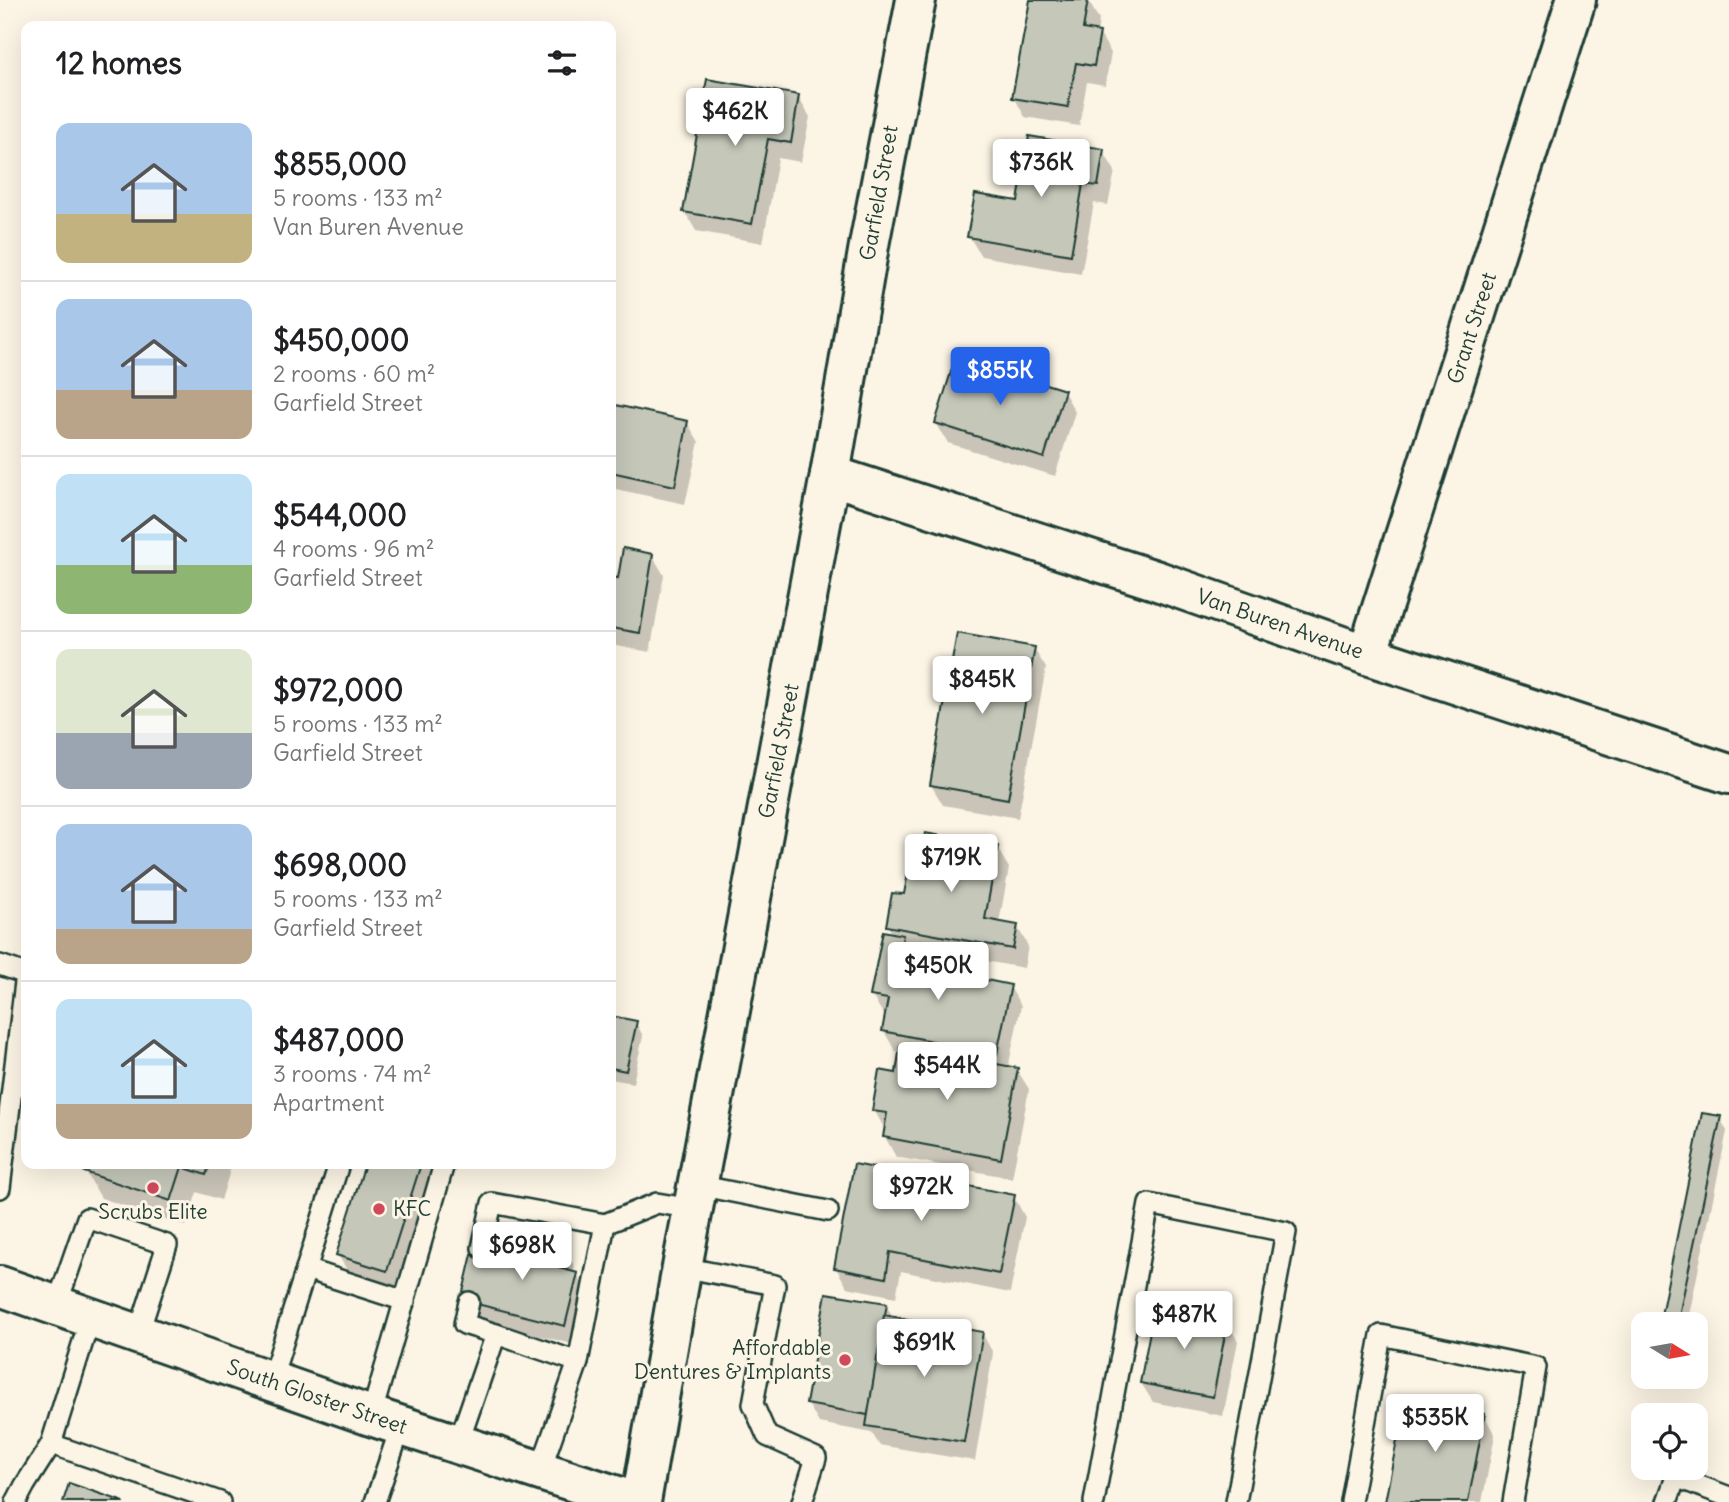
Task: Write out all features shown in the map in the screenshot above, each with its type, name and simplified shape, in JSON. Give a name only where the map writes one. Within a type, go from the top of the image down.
[{"type":"street","name":"Garfield Street","points":[[638,1502],[830,475],[915,0]]},
{"type":"street","name":"Grant Street","points":[[1367,655],[1576,0]]},
{"type":"street","name":"Van Buren Avenue","points":[[830,475],[1155,580],[1367,655],[1729,774]]},
{"type":"street","name":"South Gloster Street","points":[[0,1286],[386,1421],[638,1502]]},
{"type":"lane","points":[[0,965],[21,972]]},
{"type":"lane","points":[[0,1188],[21,1012]]},
{"type":"lane","points":[[271,1381],[337,1169]]},
{"type":"lane","points":[[375,1502],[405,1301],[443,1169]]},
{"type":"lane","points":[[482,1248],[492,1203],[605,1224],[657,1203],[695,1197],[828,1211]]},
{"type":"lane","points":[[1094,1502],[1149,1204],[1286,1232],[1236,1502]]},
{"type":"lane","points":[[16,1502],[51,1444],[87,1218],[167,1245],[138,1335]]},
{"type":"lane","points":[[540,1471],[578,1362],[605,1224]]},
{"type":"lane","points":[[682,1267],[775,1285],[752,1404],[767,1436],[816,1458],[802,1502]]},
{"type":"lane","points":[[306,1269],[405,1301]]},
{"type":"lane","points":[[469,1302],[464,1324],[578,1362]]},
{"type":"lane","points":[[458,1444],[496,1334]]},
{"type":"lane","points":[[1351,1502],[1381,1335],[1536,1367],[1513,1502]]},
{"type":"lane","points":[[51,1444],[220,1502]]},
{"type":"lane","points":[[1667,1502],[1676,1477],[1729,1497]]},
{"type":"building","points":[[1030,0],[1088,0],[1083,29],[1100,32],[1094,66],[1076,63],[1068,107],[1012,98]]},
{"type":"building","points":[[707,79],[799,95],[791,143],[768,139],[752,224],[683,212]]},
{"type":"building","points":[[1029,136],[1104,149],[1098,186],[1083,184],[1071,255],[967,237],[975,194],[1018,201]]},
{"type":"building","points":[[956,356],[1065,390],[1044,458],[935,423]]},
{"type":"building","points":[[616,405],[688,421],[675,486],[616,473]]},
{"type":"building","points":[[623,548],[653,554],[640,633],[616,629],[618,578]]},
{"type":"building","points":[[957,633],[1035,647],[1008,799],[930,785]]},
{"type":"building","points":[[925,833],[998,846],[985,919],[1018,925],[1013,949],[886,926],[892,893],[904,894],[909,867],[918,869]]},
{"type":"building","points":[[883,931],[903,935],[898,962],[1011,985],[997,1054],[882,1031],[888,999],[870,996]]},
{"type":"building","points":[[616,1017],[637,1021],[626,1071],[616,1069]]},
{"type":"building","points":[[900,1046],[1018,1068],[1001,1159],[883,1137],[887,1113],[872,1111],[879,1070],[896,1073]]},
{"type":"building","points":[[1702,1113],[1721,1116],[1680,1312],[1662,1312]]},
{"type":"building","points":[[854,1164],[1015,1195],[999,1274],[890,1252],[886,1278],[834,1268]]},
{"type":"building","name":"Scrubs Elite","points":[[85,1169],[181,1169],[171,1201],[84,1172]]},
{"type":"building","name":"Scrubs Elite","points":[[188,1169],[208,1169],[206,1175]]},
{"type":"building","name":"KFC","points":[[363,1169],[419,1169],[387,1271],[336,1255]]},
{"type":"building","points":[[526,1236],[564,1246],[559,1268],[578,1273],[565,1326],[461,1300],[474,1246],[520,1258]]},
{"type":"building","name":"Affordable Dentures & Implants","points":[[826,1293],[887,1303],[868,1415],[806,1404]]},
{"type":"building","points":[[1155,1305],[1228,1319],[1213,1397],[1140,1383]]},
{"type":"building","points":[[884,1315],[983,1332],[964,1442],[866,1426]]},
{"type":"building","points":[[1405,1399],[1485,1414],[1468,1502],[1385,1502]]},
{"type":"building","points":[[69,1483],[124,1502],[63,1502]]},
{"type":"place","name":"Scrubs Elite","points":[[153,1188]]},
{"type":"place","name":"KFC","points":[[379,1209]]},
{"type":"place","name":"Affordable Dentures & Implants","points":[[845,1360]]}]
